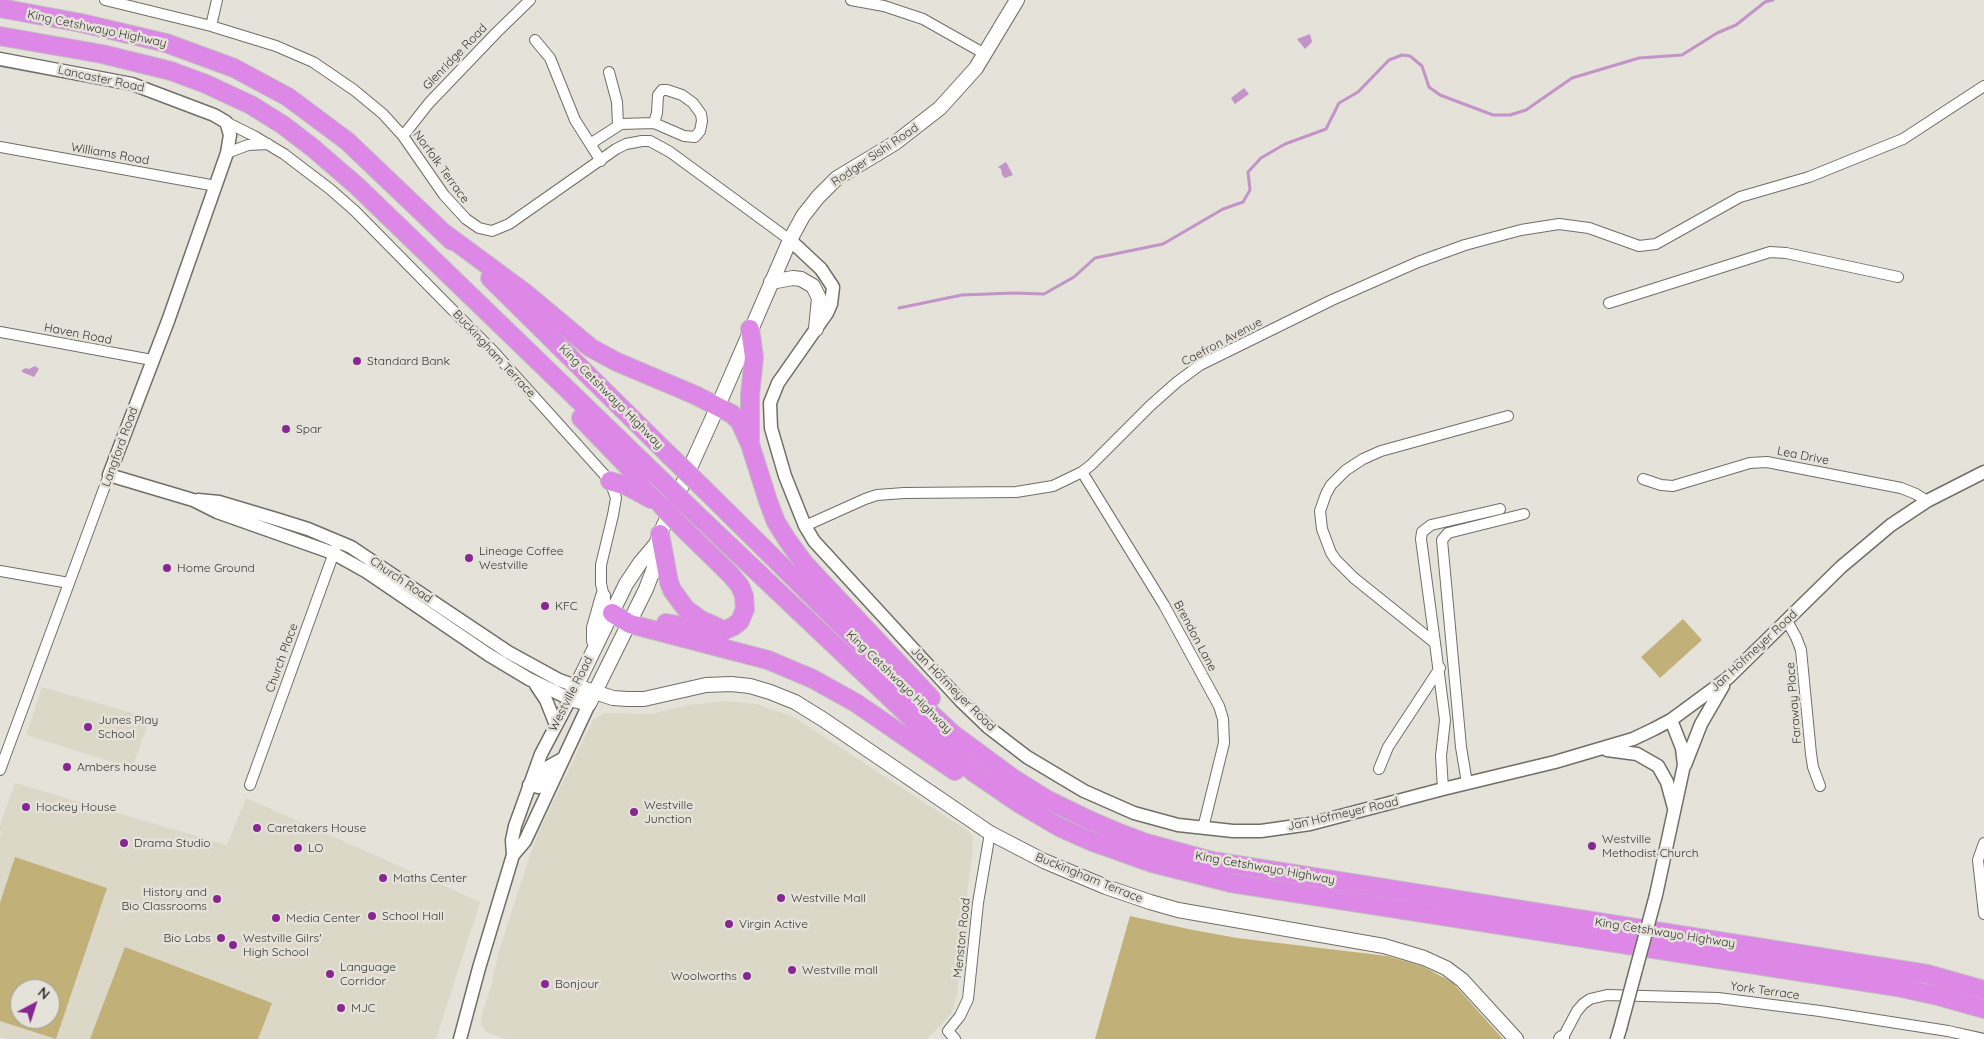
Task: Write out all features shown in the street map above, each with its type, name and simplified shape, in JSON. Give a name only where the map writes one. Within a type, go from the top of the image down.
[{"type":"highway","name":"King Cetshwayo Highway","points":[[0,8],[81,23],[166,43],[214,59],[288,98],[347,141],[444,233],[924,707],[953,734],[1046,799],[1089,820],[1146,843],[1212,861],[1927,974],[1984,990]]},
{"type":"highway","name":"King Cetshwayo Highway","points":[[0,36],[102,54],[170,71],[206,84],[251,105],[313,148],[357,186],[693,511],[946,751],[1020,804],[1059,827],[1092,842],[1152,863],[1231,883],[1897,987],[1984,1009]]},
{"type":"highway","points":[[444,233],[524,292],[591,348],[617,362],[718,406],[732,414],[740,422],[750,444],[776,522],[804,563],[960,727],[998,758],[1089,820]]},
{"type":"highway","points":[[442,268],[639,478],[662,506],[731,574],[740,586],[744,596],[745,609],[742,616],[734,626],[726,630],[712,632],[632,620]]},
{"type":"highway","points":[[750,329],[754,357],[750,395],[750,444]]},
{"type":"highway","points":[[610,482],[619,483],[635,490],[662,506]]},
{"type":"highway","points":[[658,539],[669,582],[680,602],[701,620],[726,630]]},
{"type":"highway","points":[[610,605],[632,620],[768,660],[813,678],[856,703],[958,773],[1020,804]]},
{"type":"main road","name":"Rodger Sishi Road","points":[[718,406],[790,240],[809,207],[832,183],[846,172],[895,143],[928,118],[960,87],[985,54],[1017,0]]},
{"type":"main road","points":[[771,282],[793,278],[801,279],[813,286],[819,298],[816,329]]},
{"type":"main road","name":"Westville Road","points":[[573,692],[595,647],[610,605],[658,539],[718,406]]},
{"type":"main road","name":"Westville Road","points":[[592,698],[632,620],[652,574],[658,539]]},
{"type":"main road","points":[[595,647],[594,628],[610,605]]},
{"type":"main road","name":"Buckingham Terrace","points":[[592,698],[644,699],[706,685],[731,684],[750,686],[770,692],[795,702],[824,720],[990,833],[1065,871],[1150,902],[1231,920],[1384,946],[1424,958],[1454,973],[1462,980],[1516,1039]]},
{"type":"main road","name":"Church Road","points":[[573,692],[592,698]]},
{"type":"street","name":"Norfolk Terrace","points":[[105,0],[211,26],[276,46],[313,62],[354,90],[383,114],[403,136],[458,212],[473,225],[486,230],[499,229],[509,224],[626,144],[650,141],[670,152],[790,240]]},
{"type":"street","points":[[211,26],[216,0]]},
{"type":"street","name":"Glenridge Road","points":[[403,136],[429,103],[530,0]]},
{"type":"street","points":[[851,0],[884,6],[914,16],[985,54]]},
{"type":"street","points":[[535,40],[550,58],[575,120],[601,161]]},
{"type":"street","name":"Lancaster Road","points":[[0,59],[132,84],[214,115],[226,122]]},
{"type":"street","points":[[609,72],[617,102],[618,125]]},
{"type":"street","name":"Caefron Avenue","points":[[805,526],[877,495],[1034,490],[1053,486],[1082,472],[1188,372],[1332,300],[1418,262],[1465,245],[1542,226],[1570,224],[1589,228],[1639,246],[1656,244],[1740,197],[1809,177],[1903,139],[1984,86]]},
{"type":"street","points":[[590,144],[618,125],[654,123],[674,133],[692,137],[700,132],[702,121],[701,114],[692,102],[678,92],[662,90],[658,95],[657,113],[654,123]]},
{"type":"street","name":"Buckingham Terrace","points":[[226,122],[268,144],[330,189],[368,224],[490,348],[610,482],[614,490],[616,503],[601,565],[610,605]]},
{"type":"street","name":"Langford Road","points":[[0,770],[216,186],[227,153],[230,136],[226,122]]},
{"type":"street","points":[[227,153],[248,146],[268,144]]},
{"type":"street","name":"Williams Road","points":[[0,147],[216,186]]},
{"type":"street","name":"Jan Hofmeyer Road","points":[[790,240],[821,269],[833,286],[831,304],[778,383],[770,403],[771,428],[794,502],[805,526],[826,555],[960,700],[995,732],[1027,756],[1091,794],[1154,820],[1233,831],[1289,827],[1335,818],[1442,788],[1524,770],[1633,739],[1671,720],[1728,678],[1858,552],[1891,525],[1926,501],[1984,472]]},
{"type":"street","points":[[1608,303],[1770,252],[1786,253],[1898,277]]},
{"type":"street","name":"Haven Road","points":[[0,332],[152,360]]},
{"type":"street","points":[[1436,643],[1354,578],[1336,560],[1331,553],[1322,529],[1320,511],[1322,503],[1335,480],[1363,459],[1381,451],[1508,416]]},
{"type":"street","name":"Lea Drive","points":[[1643,480],[1673,486],[1750,463],[1767,462],[1902,488],[1926,501]]},
{"type":"street","name":"Brendon Lane","points":[[1082,472],[1164,605],[1221,713],[1225,725],[1224,743],[1203,828]]},
{"type":"street","name":"Church Road","points":[[109,475],[193,500],[219,502],[308,529],[473,645],[530,679],[573,692]]},
{"type":"street","points":[[1442,788],[1441,756],[1446,720],[1421,539],[1422,532],[1431,525],[1500,509]]},
{"type":"street","points":[[1468,783],[1461,747],[1442,540],[1448,533],[1524,514]]},
{"type":"street","name":"Church Road","points":[[336,547],[362,554],[508,652],[559,680],[573,692]]},
{"type":"street","name":"Church Place","points":[[250,784],[336,547]]},
{"type":"street","points":[[0,571],[69,583]]},
{"type":"street","name":"Faraway Place","points":[[1787,621],[1801,650],[1811,754],[1813,767],[1820,786]]},
{"type":"street","points":[[1379,769],[1388,747],[1440,668]]},
{"type":"street","points":[[1682,774],[1701,724],[1728,678]]},
{"type":"street","points":[[530,679],[543,694],[556,725]]},
{"type":"street","name":"Westville Road","points":[[462,1039],[479,968],[513,855],[512,840],[529,785],[573,692]]},
{"type":"street","name":"Westville Road","points":[[513,855],[525,841],[592,698]]},
{"type":"street","points":[[1618,1034],[1656,894],[1684,765],[1682,748],[1671,720]]},
{"type":"street","points":[[1600,749],[1629,752],[1642,756],[1658,766],[1667,782],[1675,813]]},
{"type":"street","points":[[529,785],[538,787],[548,767],[564,758]]},
{"type":"street","name":"Menston Road","points":[[948,1036],[968,999],[978,903],[990,833]]},
{"type":"street","points":[[1984,842],[1978,860],[1984,914]]},
{"type":"street","name":"York Terrace","points":[[1562,1039],[1583,1004],[1590,998],[1607,995],[1718,998],[1948,1031],[1984,1039]]},
{"type":"shaded area","points":[[1310,34],[1312,42],[1305,49],[1297,39]]},
{"type":"shaded area","points":[[1244,88],[1249,94],[1235,104],[1231,98]]},
{"type":"shaded area","points":[[1006,162],[1013,175],[1005,178],[998,167]]},
{"type":"shaded area","points":[[35,366],[39,369],[34,377],[22,372],[26,368],[29,369]]},
{"type":"shaded area","points":[[1683,619],[1702,640],[1660,678],[1641,657]]},
{"type":"shaded area","name":"Junes Play School","points":[[42,687],[150,718],[132,768],[26,735]]},
{"type":"shaded area","points":[[725,701],[757,704],[794,717],[968,831],[973,837],[957,994],[951,1014],[927,1039],[507,1039],[486,1032],[481,1025],[481,1018],[499,951],[531,852],[540,829],[593,720],[604,713],[652,714],[688,705]]},
{"type":"shaded area","name":"Westville Gilrs' High School","points":[[15,783],[227,845],[246,798],[480,902],[436,1039],[5,1039],[0,1037],[0,838],[2,832],[0,825]]},
{"type":"shaded area","points":[[15,857],[107,888],[60,1027],[60,979],[10,979],[10,1024],[0,1021],[0,903]]},
{"type":"shaded area","points":[[1130,916],[1237,938],[1387,956],[1422,966],[1452,982],[1503,1039],[1095,1039]]},
{"type":"shaded area","points":[[125,947],[272,1003],[258,1039],[90,1039]]},
{"type":"shaded area","points":[[25,1029],[59,1029],[56,1039]]},
{"type":"waterway","points":[[899,308],[962,295],[1044,294],[1074,277],[1095,258],[1163,244],[1223,209],[1243,202],[1250,190],[1248,172],[1261,158],[1285,144],[1326,129],[1339,103],[1358,92],[1389,60],[1402,55],[1410,56],[1422,66],[1429,87],[1440,95],[1493,115],[1510,115],[1526,110],[1572,78],[1639,58],[1682,55],[1717,33],[1736,25],[1765,2],[1773,0]]},
{"type":"place","name":"Standard Bank","points":[[357,361]]},
{"type":"place","name":"Spar","points":[[286,429]]},
{"type":"place","name":"Lineage Coffee Westville","points":[[469,558]]},
{"type":"place","name":"Home Ground","points":[[167,568]]},
{"type":"place","name":"KFC","points":[[545,606]]},
{"type":"place","name":"Junes Play School","points":[[88,727]]},
{"type":"place","name":"Ambers house","points":[[67,767]]},
{"type":"place","name":"Hockey House","points":[[26,807]]},
{"type":"place","name":"Westville Junction","points":[[634,812]]},
{"type":"place","name":"Caretakers House","points":[[257,828]]},
{"type":"place","name":"Drama Studio","points":[[124,843]]},
{"type":"place","name":"Westville Methodist Church","points":[[1592,846]]},
{"type":"place","name":"LO","points":[[298,848]]},
{"type":"place","name":"Maths Center","points":[[383,878]]},
{"type":"place","name":"Westville Mall","points":[[781,898]]},
{"type":"place","name":"History and Bio Classrooms","points":[[217,899]]},
{"type":"place","name":"School Hall","points":[[372,916]]},
{"type":"place","name":"Media Center","points":[[276,918]]},
{"type":"place","name":"Virgin Active","points":[[729,924]]},
{"type":"place","name":"Bio Labs","points":[[221,938]]},
{"type":"place","name":"Westville Gilrs' High School","points":[[233,945]]},
{"type":"place","name":"Westville mall","points":[[792,970]]},
{"type":"place","name":"Language Corridor","points":[[330,974]]},
{"type":"place","name":"Woolworths","points":[[747,976]]},
{"type":"place","name":"Bonjour","points":[[545,984]]},
{"type":"place","name":"MJC","points":[[341,1008]]}]
